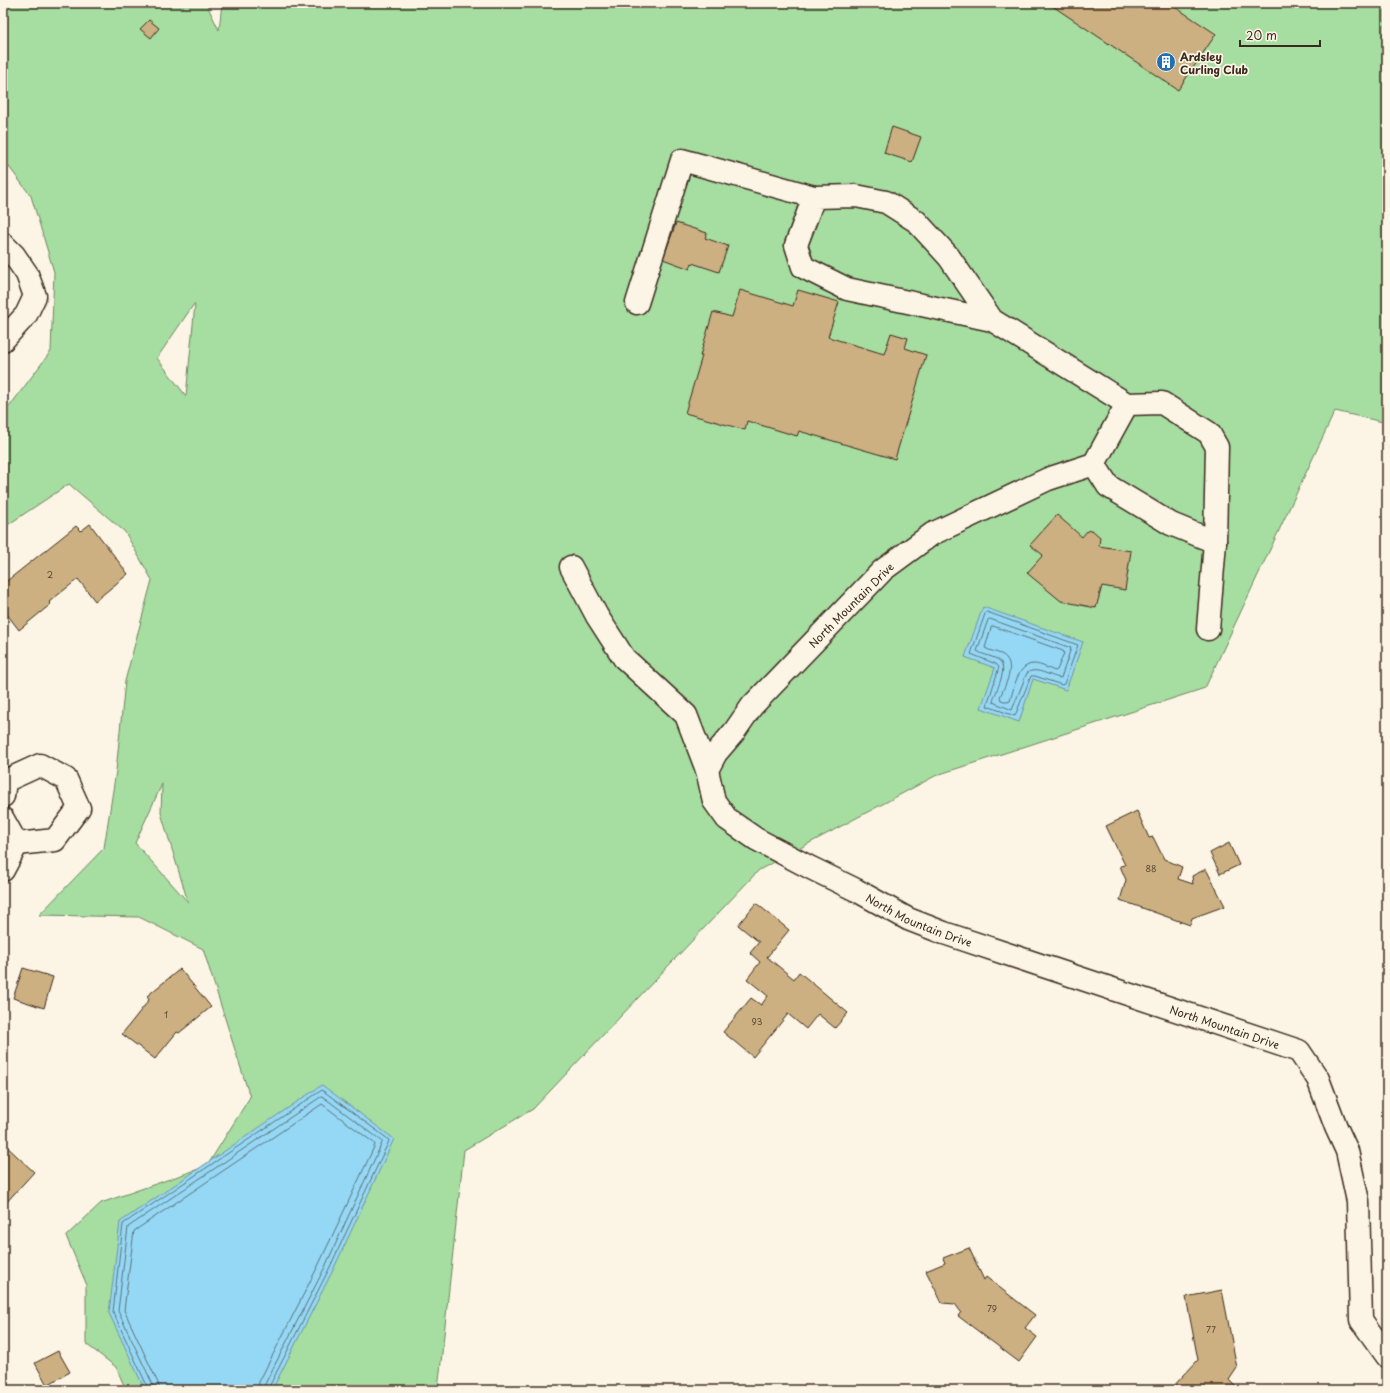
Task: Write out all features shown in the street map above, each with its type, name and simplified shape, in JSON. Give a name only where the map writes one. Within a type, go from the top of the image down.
[{"type":"street","points":[[637,302],[682,160],[814,197],[856,196],[886,202],[916,221],[949,257],[992,320]]},
{"type":"street","points":[[814,197],[796,245],[802,267],[847,289],[992,320],[1127,404],[1162,403],[1209,433],[1217,447],[1215,542],[1208,629]]},
{"type":"street","points":[[3,244],[14,255],[27,274],[35,296],[26,315],[3,340]]},
{"type":"street","points":[[1127,404],[1094,464],[1108,486],[1171,524],[1215,542]]},
{"type":"street","name":"North Mountain Drive","points":[[1094,464],[1048,479],[932,534],[883,570],[752,706],[734,732],[716,753],[707,770],[714,801],[727,819],[756,839],[856,890],[908,919],[959,938],[1300,1051],[1318,1079],[1347,1151],[1358,1201],[1361,1320],[1387,1356]]},
{"type":"street","points":[[571,567],[597,616],[624,658],[686,715],[707,770]]},
{"type":"street","points":[[3,796],[5,781],[40,765],[66,779],[79,808],[55,840],[17,844]]},
{"type":"street","points":[[3,819],[17,844]]},
{"type":"street","points":[[3,870],[17,844]]},
{"type":"green space","points":[[3,3],[206,3],[219,30],[222,3],[1387,3],[1387,423],[1335,411],[1205,688],[937,775],[759,870],[533,1109],[464,1150],[438,1390],[126,1390],[116,1367],[86,1344],[86,1283],[66,1236],[101,1203],[207,1166],[250,1097],[203,949],[139,917],[39,915],[104,848],[116,771],[125,681],[152,580],[125,532],[69,484],[3,528],[3,415],[51,351],[54,272],[31,196],[3,159]],"holes":[[[195,304],[186,396],[157,358]],[[162,784],[161,813],[188,902],[135,843]]]},
{"type":"water","points":[[983,607],[1083,642],[1066,690],[1033,679],[1019,722],[981,708],[995,668],[965,657]]},
{"type":"water","points":[[322,1085],[394,1139],[333,1270],[272,1390],[145,1390],[109,1313],[120,1222]]},
{"type":"building","name":"Ardsley Curling Club","points":[[1048,3],[1169,3],[1216,34],[1178,90]]},
{"type":"building","points":[[149,20],[159,28],[151,38],[140,29]]},
{"type":"building","points":[[892,127],[921,137],[912,162],[884,153]]},
{"type":"building","points":[[676,223],[707,233],[705,238],[728,246],[719,272],[692,263],[690,269],[663,259]]},
{"type":"building","points":[[740,290],[793,306],[798,290],[839,302],[828,337],[884,354],[891,333],[908,338],[905,348],[926,355],[895,459],[799,431],[797,436],[747,421],[745,430],[685,413],[713,312],[732,317]]},
{"type":"building","points":[[1057,515],[1082,537],[1087,531],[1092,530],[1100,537],[1099,546],[1131,551],[1125,590],[1102,586],[1096,608],[1061,601],[1027,573],[1043,555],[1030,545]]},
{"type":"building","points":[[90,524],[128,574],[95,601],[78,579],[49,602],[51,604],[19,630],[3,609],[3,584],[76,526],[81,531]]},
{"type":"building","points":[[1137,811],[1149,838],[1153,837],[1164,859],[1182,867],[1178,879],[1193,884],[1192,876],[1206,869],[1225,906],[1192,918],[1190,925],[1120,900],[1126,880],[1120,866],[1125,865],[1106,826]]},
{"type":"building","points":[[1229,843],[1239,865],[1220,874],[1210,853]]},
{"type":"building","points":[[756,903],[789,930],[767,957],[794,979],[799,972],[848,1013],[835,1028],[818,1014],[806,1029],[788,1014],[753,1057],[723,1032],[751,998],[761,1005],[768,996],[747,979],[760,962],[750,953],[759,942],[738,925]]},
{"type":"building","points":[[23,968],[53,977],[44,1008],[13,998]]},
{"type":"building","points":[[180,969],[211,1007],[179,1033],[177,1032],[155,1059],[122,1034],[149,1000],[147,996]]},
{"type":"building","points":[[3,1143],[34,1172],[4,1205],[3,1204]]},
{"type":"building","points":[[969,1248],[984,1280],[986,1277],[1035,1315],[1025,1328],[1037,1337],[1019,1362],[958,1316],[961,1312],[955,1304],[942,1303],[926,1271],[945,1263],[943,1258]]},
{"type":"building","points":[[1222,1290],[1237,1368],[1229,1380],[1236,1387],[1234,1390],[1170,1390],[1198,1360],[1186,1297]]},
{"type":"building","points":[[58,1351],[70,1372],[47,1385],[35,1363]]},
{"type":"place","name":"Ardsley Curling Club","points":[[1166,62]]}]
